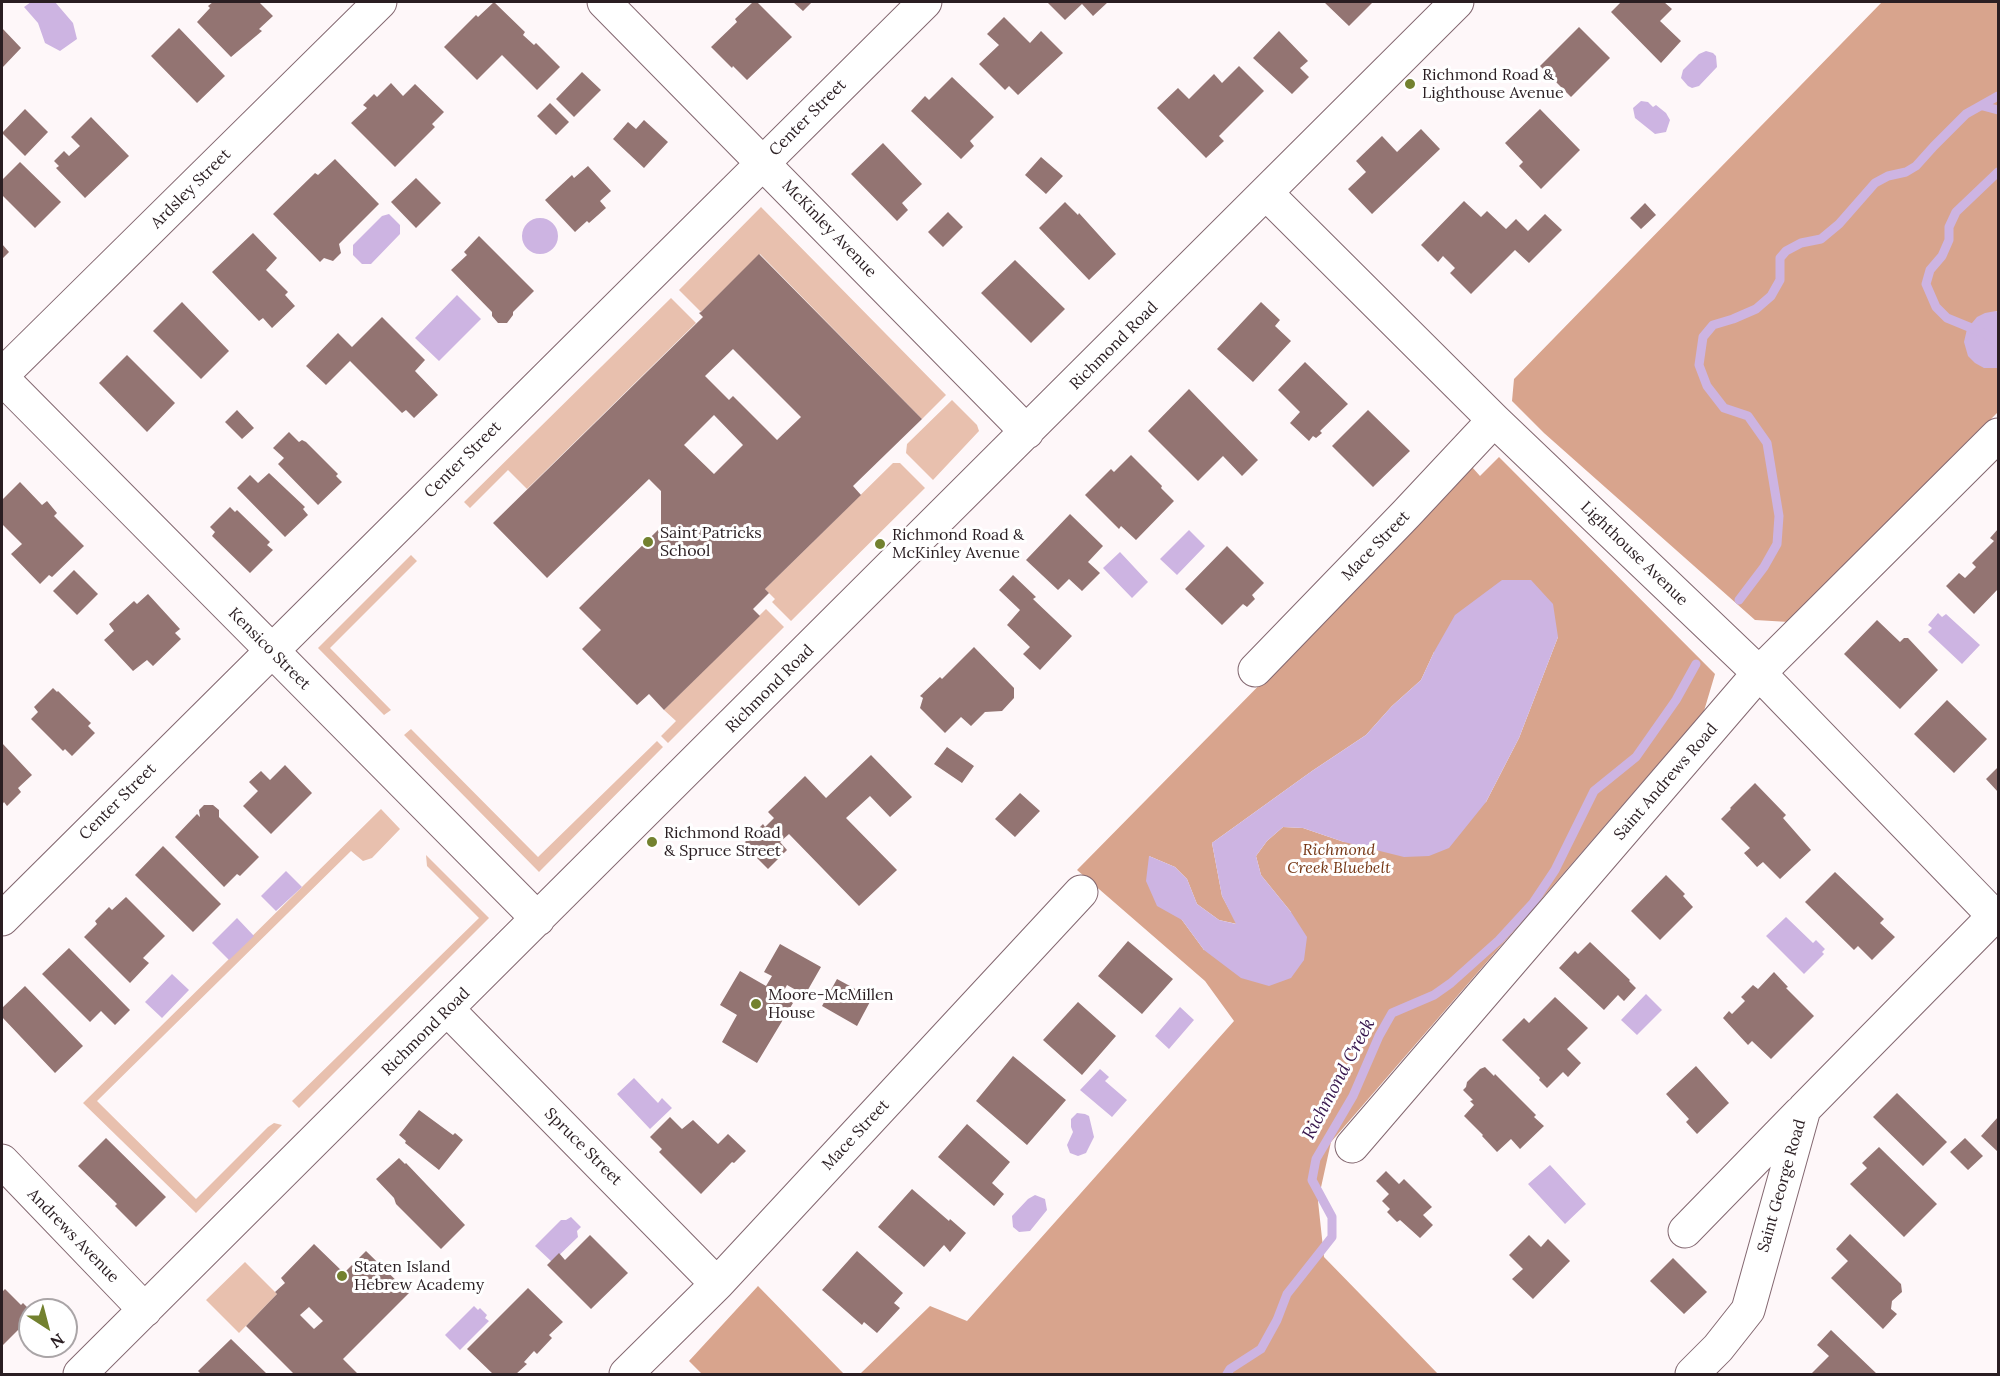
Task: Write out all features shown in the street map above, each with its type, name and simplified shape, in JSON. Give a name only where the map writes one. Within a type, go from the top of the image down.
[{"type":"street","name":"Ardsley Street","points":[[2,377],[381,2]]},
{"type":"street","name":"McKinley Avenue","points":[[604,2],[1027,432]]},
{"type":"street","name":"Center Street","points":[[2,918],[925,2]]},
{"type":"street","name":"Richmond Road","points":[[80,1374],[448,1010],[1457,2]]},
{"type":"street","name":"Lighthouse Avenue","points":[[1266,193],[1494,420],[1759,673],[1997,916]]},
{"type":"street","name":"Kensico Street","points":[[2,377],[538,920]]},
{"type":"street","name":"Mace Street","points":[[1256,670],[1494,420]]},
{"type":"street","name":"Saint Andrews Road","points":[[1352,1146],[1759,673],[1998,435]]},
{"type":"street","name":"Mace Street","points":[[626,1374],[717,1284],[1081,892]]},
{"type":"street","name":"Saint George Road","points":[[1692,1374],[1718,1348],[1748,1310],[1804,1109],[1997,916]]},
{"type":"street","name":"Spruce Street","points":[[448,1010],[717,1284]]},
{"type":"street","points":[[1685,1232],[1804,1109]]},
{"type":"street","name":"Andrews Avenue","points":[[2,1161],[145,1310]]},
{"type":"shaded area","points":[[31,2],[55,2],[73,23],[77,39],[60,51],[45,43],[38,23],[24,7]]},
{"type":"shaded area","points":[[1706,51],[1716,56],[1717,67],[1699,86],[1692,88],[1681,78],[1683,70],[1699,54]]},
{"type":"shaded area","points":[[1641,101],[1648,102],[1653,107],[1656,105],[1666,113],[1670,120],[1666,132],[1655,134],[1635,118],[1633,108]]},
{"type":"shaded area","points":[[761,207],[946,395],[922,419],[760,254],[701,312],[679,290]]},
{"type":"shaded area","points":[[389,214],[400,225],[400,234],[371,264],[362,264],[353,255],[353,245],[382,216]]},
{"type":"shaded area","points":[[540,218],[553,223],[558,236],[553,249],[540,254],[527,249],[522,236],[527,223]]},
{"type":"shaded area","points":[[457,295],[481,319],[439,361],[415,338]]},
{"type":"shaded area","points":[[671,298],[696,323],[527,489],[508,470],[470,508],[464,502]]},
{"type":"shaded area","points":[[1996,311],[1998,313],[1998,368],[1984,368],[1968,356],[1964,342],[1967,329],[1977,317]]},
{"type":"shaded area","points":[[952,400],[977,425],[979,431],[933,480],[906,453],[907,444]]},
{"type":"shaded area","points":[[893,463],[900,463],[925,488],[791,621],[772,602],[775,599],[765,589]]},
{"type":"shaded area","points":[[1189,530],[1205,546],[1177,575],[1160,559]]},
{"type":"shaded area","points":[[1120,552],[1148,582],[1132,598],[1103,568]]},
{"type":"shaded area","points":[[411,555],[417,561],[330,648],[391,710],[384,715],[318,648]]},
{"type":"shaded area","points":[[1502,580],[1531,580],[1553,604],[1558,637],[1519,738],[1486,802],[1449,848],[1429,856],[1404,857],[1344,842],[1303,828],[1283,827],[1267,841],[1256,856],[1261,875],[1291,912],[1307,937],[1304,960],[1291,978],[1269,986],[1241,978],[1204,950],[1182,920],[1157,906],[1146,881],[1149,856],[1175,867],[1187,879],[1197,904],[1219,920],[1236,924],[1222,896],[1212,843],[1366,735],[1392,706],[1421,680],[1455,615]]},
{"type":"shaded area","points":[[766,609],[784,627],[668,743],[661,736],[676,721],[664,710]]},
{"type":"shaded area","points":[[1938,613],[1942,617],[1946,614],[1980,645],[1962,664],[1928,632],[1932,628],[1928,625]]},
{"type":"shaded area","points":[[411,729],[538,857],[657,741],[663,747],[539,872],[404,735]]},
{"type":"shaded area","points":[[381,809],[400,829],[372,858],[363,861],[351,851],[97,1101],[196,1199],[268,1127],[274,1123],[282,1125],[196,1213],[83,1103]]},
{"type":"shaded area","points":[[426,855],[489,918],[299,1108],[292,1101],[479,918],[427,866]]},
{"type":"shaded area","points":[[286,871],[302,887],[276,911],[261,896]]},
{"type":"shaded area","points":[[1786,917],[1813,943],[1816,940],[1825,949],[1822,952],[1824,954],[1804,974],[1766,936]]},
{"type":"shaded area","points":[[237,918],[254,936],[229,960],[212,943]]},
{"type":"shaded area","points":[[172,974],[189,990],[162,1018],[145,1002]]},
{"type":"shaded area","points":[[1646,994],[1662,1010],[1637,1035],[1621,1020]]},
{"type":"shaded area","points":[[1180,1007],[1194,1020],[1169,1049],[1155,1036]]},
{"type":"shaded area","points":[[1100,1069],[1109,1077],[1105,1081],[1127,1100],[1112,1117],[1080,1090]]},
{"type":"shaded area","points":[[634,1078],[658,1103],[662,1098],[672,1108],[650,1129],[617,1094]]},
{"type":"shaded area","points":[[1077,1113],[1089,1116],[1094,1137],[1086,1153],[1078,1156],[1070,1153],[1067,1145],[1073,1132],[1071,1119]]},
{"type":"shaded area","points":[[1550,1165],[1586,1204],[1565,1224],[1528,1184]]},
{"type":"shaded area","points":[[1035,1195],[1045,1199],[1047,1210],[1030,1231],[1019,1232],[1013,1227],[1012,1216]]},
{"type":"shaded area","points":[[571,1217],[581,1227],[577,1231],[578,1237],[552,1262],[535,1246],[561,1220]]},
{"type":"shaded area","points":[[245,1262],[277,1294],[239,1333],[206,1300]]},
{"type":"shaded area","points":[[474,1306],[487,1315],[485,1318],[489,1321],[460,1350],[445,1335]]},
{"type":"green space","points":[[1882,2],[1998,2],[1998,313],[1996,311],[1984,368],[1998,368],[1998,412],[1789,622],[1755,620],[1544,433],[1512,401],[1514,379]]},
{"type":"green space","name":"Richmond Creek Bluebelt","points":[[1499,457],[1715,674],[1704,711],[1331,1142],[1318,1201],[1324,1257],[1438,1374],[860,1374],[930,1306],[967,1321],[1234,1021],[1205,981],[1077,870],[1472,467],[1480,476]],"holes":[[[1558,637],[1519,738],[1486,802],[1344,842],[1303,828],[1283,827],[1267,841],[1256,856],[1261,875],[1291,912],[1204,950],[1182,920],[1149,856],[1175,867],[1187,879],[1197,904],[1219,920],[1237,924],[1222,896],[1212,843],[1366,735],[1392,706],[1421,680],[1434,652]]]},
{"type":"green space","points":[[758,1286],[844,1374],[702,1374],[689,1361]]},
{"type":"building","points":[[213,2],[259,2],[273,16],[259,29],[262,31],[231,57],[197,22]]},
{"type":"building","points":[[494,2],[525,32],[523,35],[534,45],[536,43],[560,67],[537,90],[502,55],[477,80],[444,47],[476,15],[478,17]]},
{"type":"building","points":[[753,2],[757,2],[792,37],[747,80],[711,47],[737,22],[735,19]]},
{"type":"building","points":[[793,2],[812,2],[803,11]]},
{"type":"building","points":[[1047,2],[1108,2],[1093,16],[1082,4],[1065,20]]},
{"type":"building","points":[[1324,2],[1373,2],[1349,26]]},
{"type":"building","points":[[1621,2],[1664,2],[1672,9],[1660,21],[1681,41],[1661,63],[1611,12]]},
{"type":"building","points":[[1004,17],[1030,43],[1041,31],[1063,53],[1018,95],[1009,86],[1005,90],[979,64],[999,45],[987,34]]},
{"type":"building","points":[[1579,27],[1610,58],[1571,97],[1540,66]]},
{"type":"building","points":[[2,28],[21,48],[2,68]]},
{"type":"building","points":[[179,28],[225,76],[197,103],[151,56]]},
{"type":"building","points":[[1279,31],[1308,61],[1300,68],[1309,77],[1292,94],[1253,58]]},
{"type":"building","points":[[1239,66],[1264,91],[1219,136],[1224,141],[1206,158],[1157,108],[1178,88],[1189,99],[1214,74],[1222,83]]},
{"type":"building","points":[[582,72],[601,90],[574,117],[556,99]]},
{"type":"building","points":[[952,77],[994,117],[970,141],[974,146],[961,159],[911,111],[925,96],[929,100]]},
{"type":"building","points":[[391,83],[403,96],[415,84],[444,112],[432,124],[435,127],[395,167],[351,123],[367,108],[363,105],[374,94],[377,97]]},
{"type":"building","points":[[550,103],[569,122],[556,135],[537,116]]},
{"type":"building","points":[[25,109],[48,132],[25,156],[2,133]]},
{"type":"building","points":[[1540,109],[1580,150],[1541,189],[1519,166],[1523,162],[1505,143]]},
{"type":"building","points":[[91,117],[129,156],[85,198],[56,168],[59,166],[54,161],[64,151],[69,156],[80,146],[71,137]]},
{"type":"building","points":[[644,120],[668,142],[644,168],[613,139],[628,122],[636,129]]},
{"type":"building","points":[[1421,129],[1440,149],[1372,214],[1348,189],[1366,172],[1356,161],[1382,136],[1397,152]]},
{"type":"building","points":[[883,143],[922,184],[902,203],[908,210],[897,221],[851,174]]},
{"type":"building","points":[[1041,157],[1063,176],[1046,194],[1025,175]]},
{"type":"building","points":[[335,159],[379,204],[339,244],[341,253],[333,261],[324,258],[320,262],[273,214],[315,173],[318,175]]},
{"type":"building","points":[[20,162],[61,202],[35,228],[2,195],[2,180]]},
{"type":"building","points":[[588,166],[611,191],[600,201],[606,208],[575,232],[545,200],[572,175],[574,178]]},
{"type":"building","points":[[416,178],[441,203],[416,228],[391,202]]},
{"type":"building","points":[[1464,201],[1481,217],[1487,211],[1506,229],[1516,219],[1528,231],[1545,214],[1562,230],[1529,263],[1515,250],[1471,294],[1450,273],[1455,268],[1443,256],[1438,262],[1421,245]]},
{"type":"building","points":[[1065,202],[1078,215],[1079,213],[1116,254],[1089,280],[1039,228]]},
{"type":"building","points":[[1645,203],[1656,215],[1641,229],[1630,218]]},
{"type":"building","points":[[948,212],[963,227],[943,247],[928,232]]},
{"type":"building","points":[[253,233],[277,258],[266,270],[288,292],[285,295],[295,306],[272,328],[263,318],[259,321],[212,272]]},
{"type":"building","points":[[479,236],[534,291],[513,312],[507,323],[498,323],[492,316],[492,312],[451,270],[467,255],[464,252]]},
{"type":"building","points":[[2,244],[9,252],[2,259]]},
{"type":"building","points":[[759,254],[922,419],[853,486],[861,495],[765,589],[769,593],[753,609],[760,616],[664,710],[649,694],[637,705],[582,649],[601,630],[579,608],[661,527],[661,491],[649,479],[547,578],[493,523],[703,317],[699,313]],"holes":[[[733,349],[801,417],[777,440],[733,396],[729,400],[705,376]],[[714,415],[743,445],[714,474],[684,445]]]},
{"type":"building","points":[[1015,260],[1065,309],[1031,343],[981,293]]},
{"type":"building","points":[[182,302],[229,351],[201,379],[153,331]]},
{"type":"building","points":[[1261,302],[1280,320],[1275,326],[1291,341],[1253,382],[1217,349]]},
{"type":"building","points":[[382,317],[425,360],[415,371],[438,395],[414,418],[406,410],[402,413],[350,361],[326,385],[306,366],[338,333],[352,347]]},
{"type":"building","points":[[127,355],[175,403],[147,432],[99,383]]},
{"type":"building","points":[[1305,362],[1348,404],[1320,431],[1322,433],[1316,438],[1313,436],[1309,441],[1290,423],[1300,412],[1278,390]]},
{"type":"building","points":[[1189,389],[1258,460],[1242,476],[1223,456],[1198,481],[1148,431]]},
{"type":"building","points":[[237,410],[254,428],[242,439],[225,422]]},
{"type":"building","points":[[1368,410],[1410,451],[1373,487],[1332,446]]},
{"type":"building","points":[[289,432],[299,442],[302,440],[306,442],[338,474],[336,476],[342,482],[318,505],[278,464],[284,458],[273,448]]},
{"type":"building","points":[[1131,455],[1174,501],[1136,540],[1121,526],[1119,529],[1085,495],[1111,469],[1114,472]]},
{"type":"building","points":[[269,473],[305,507],[303,509],[308,515],[285,537],[237,488],[250,475],[258,483]]},
{"type":"building","points":[[20,482],[42,505],[47,501],[57,513],[54,516],[84,546],[52,577],[49,575],[40,584],[11,554],[22,544],[2,524],[2,500]]},
{"type":"building","points":[[230,507],[235,512],[237,510],[270,542],[267,545],[273,550],[250,573],[212,536],[215,532],[210,527]]},
{"type":"building","points":[[1070,514],[1103,546],[1088,562],[1100,573],[1082,591],[1069,579],[1058,590],[1026,560]]},
{"type":"building","points":[[1998,529],[1998,589],[1974,614],[1946,586],[1959,573],[1965,578],[1976,567],[1972,563],[1994,541],[1990,538]]},
{"type":"building","points":[[1227,546],[1264,583],[1252,595],[1255,599],[1247,607],[1243,604],[1222,625],[1185,589]]},
{"type":"building","points":[[74,570],[98,594],[77,615],[53,591]]},
{"type":"building","points":[[1013,575],[1036,597],[1033,599],[1072,636],[1040,670],[1023,654],[1030,647],[1007,625],[1020,610],[999,590]]},
{"type":"building","points":[[148,594],[180,629],[175,633],[181,639],[153,666],[147,660],[133,671],[104,640],[114,631],[109,624],[134,601],[137,604]]},
{"type":"building","points":[[1877,620],[1900,642],[1908,638],[1938,670],[1900,709],[1844,654]]},
{"type":"building","points":[[974,647],[1014,688],[1014,698],[1002,711],[985,712],[971,726],[961,717],[945,733],[920,708],[923,698],[920,696],[940,677],[942,679]]},
{"type":"building","points":[[53,688],[91,723],[88,726],[95,733],[72,756],[65,749],[63,751],[31,719],[38,712],[34,707]]},
{"type":"building","points":[[1947,700],[1987,739],[1954,773],[1914,734]]},
{"type":"building","points":[[2,743],[32,775],[18,788],[21,792],[7,806],[4,802],[2,805]]},
{"type":"building","points":[[947,747],[974,766],[962,783],[934,764]]},
{"type":"building","points":[[871,755],[912,797],[890,817],[870,796],[846,818],[897,870],[859,906],[789,834],[780,842],[787,850],[768,869],[743,844],[763,824],[765,827],[774,818],[768,812],[805,776],[826,798]]},
{"type":"building","points":[[285,765],[312,793],[271,834],[243,806],[258,791],[249,782],[261,771],[270,780]]},
{"type":"building","points":[[1998,767],[1998,792],[1986,779]]},
{"type":"building","points":[[1755,783],[1786,815],[1783,818],[1811,850],[1780,879],[1763,862],[1757,867],[1744,853],[1750,848],[1721,819]]},
{"type":"building","points":[[1020,793],[1040,811],[1015,837],[995,819]]},
{"type":"building","points":[[204,805],[213,805],[219,810],[219,817],[259,857],[240,876],[237,874],[224,887],[175,837],[197,814],[200,817],[199,810]]},
{"type":"building","points":[[163,846],[221,904],[193,932],[135,875]]},
{"type":"building","points":[[1835,872],[1884,919],[1880,923],[1895,937],[1872,960],[1858,946],[1854,950],[1805,902]]},
{"type":"building","points":[[1666,875],[1685,894],[1683,896],[1693,907],[1660,940],[1631,911]]},
{"type":"building","points":[[126,897],[165,936],[143,958],[149,963],[130,983],[84,937],[109,907],[112,910]]},
{"type":"building","points":[[1128,941],[1173,979],[1142,1014],[1098,976]]},
{"type":"building","points":[[1590,942],[1636,988],[1624,1001],[1618,995],[1604,1010],[1559,968],[1575,951],[1578,954]]},
{"type":"building","name":"Moore-McMillen House","points":[[780,944],[821,967],[805,995],[787,985],[781,996],[793,1003],[757,1063],[722,1042],[737,1015],[720,1005],[740,971],[766,986],[772,976],[764,972]]},
{"type":"building","points":[[69,948],[130,1010],[115,1025],[101,1011],[90,1022],[42,974]]},
{"type":"building","points":[[1774,972],[1788,987],[1786,988],[1814,1016],[1771,1059],[1752,1041],[1748,1045],[1723,1018],[1729,1011],[1732,1014],[1745,1001],[1741,997],[1753,985],[1758,989]]},
{"type":"building","points":[[837,979],[872,998],[857,1026],[822,1006]]},
{"type":"building","points":[[25,986],[83,1046],[55,1073],[2,1017],[2,1008]]},
{"type":"building","points":[[1555,997],[1588,1028],[1567,1049],[1581,1063],[1568,1077],[1563,1072],[1547,1088],[1502,1040],[1524,1018],[1529,1023]]},
{"type":"building","points":[[1078,1002],[1116,1036],[1082,1075],[1043,1040]]},
{"type":"building","points":[[1013,1056],[1066,1100],[1027,1145],[976,1101]]},
{"type":"building","points":[[1696,1066],[1729,1103],[1697,1134],[1686,1122],[1689,1119],[1666,1094]]},
{"type":"building","points":[[1485,1067],[1536,1115],[1534,1117],[1544,1126],[1520,1149],[1511,1139],[1497,1152],[1464,1116],[1474,1105],[1470,1101],[1473,1100],[1463,1090],[1467,1082]]},
{"type":"building","points":[[1897,1093],[1947,1142],[1923,1166],[1873,1117]]},
{"type":"building","points":[[419,1110],[463,1140],[439,1170],[405,1143],[406,1141],[399,1135]]},
{"type":"building","points":[[670,1117],[682,1129],[693,1120],[718,1144],[728,1134],[746,1151],[701,1194],[659,1152],[662,1149],[650,1137]]},
{"type":"building","points":[[1998,1117],[1998,1152],[1981,1136]]},
{"type":"building","points":[[967,1124],[1010,1162],[992,1183],[1004,1194],[994,1206],[938,1157]]},
{"type":"building","points":[[106,1138],[166,1197],[136,1227],[115,1206],[117,1204],[78,1166]]},
{"type":"building","points":[[1965,1138],[1983,1156],[1968,1170],[1950,1152]]},
{"type":"building","points":[[1879,1147],[1937,1204],[1904,1237],[1850,1184],[1867,1168],[1862,1163]]},
{"type":"building","points":[[399,1158],[465,1225],[441,1249],[396,1204],[394,1198],[376,1179]]},
{"type":"building","points":[[1386,1171],[1399,1184],[1404,1179],[1432,1207],[1423,1215],[1433,1225],[1420,1238],[1387,1212],[1390,1209],[1382,1201],[1389,1194],[1376,1181]]},
{"type":"building","points":[[912,1189],[966,1233],[950,1252],[944,1245],[924,1267],[878,1227]]},
{"type":"building","points":[[1850,1234],[1901,1284],[1902,1292],[1892,1301],[1891,1309],[1897,1314],[1883,1329],[1831,1278],[1848,1261],[1836,1249]]},
{"type":"building","points":[[590,1235],[628,1273],[591,1309],[547,1265],[559,1253],[565,1260]]},
{"type":"building","points":[[1529,1235],[1541,1247],[1548,1239],[1570,1261],[1533,1299],[1512,1279],[1523,1269],[1509,1255]]},
{"type":"building","points":[[314,1244],[344,1273],[366,1251],[409,1293],[343,1359],[358,1374],[294,1374],[246,1326],[277,1294],[275,1292],[285,1283],[281,1278]],"holes":[[[309,1307],[323,1321],[314,1329],[300,1315]]]},
{"type":"building","points":[[857,1251],[903,1293],[894,1303],[900,1308],[877,1333],[864,1322],[862,1325],[822,1290]]},
{"type":"building","points":[[1673,1258],[1707,1292],[1684,1314],[1650,1281]]},
{"type":"building","points":[[528,1288],[563,1322],[549,1335],[552,1338],[537,1354],[534,1351],[524,1362],[527,1364],[516,1374],[493,1374],[467,1349]]},
{"type":"building","points":[[5,1289],[18,1302],[18,1330],[2,1346],[2,1292]]},
{"type":"building","points":[[1831,1330],[1877,1374],[1813,1374],[1829,1356],[1817,1345]]},
{"type":"building","points":[[231,1339],[267,1374],[201,1374],[198,1371]]},
{"type":"waterway","name":"Richmond Creek","points":[[1739,600],[1764,567],[1777,544],[1779,516],[1767,443],[1748,416],[1724,408],[1707,386],[1699,365],[1703,337],[1713,325],[1756,309],[1771,296],[1780,280],[1780,258],[1786,251],[1801,243],[1821,239],[1839,224],[1875,183],[1916,166],[1966,114],[1998,96]]},
{"type":"waterway","points":[[1983,106],[1998,110]]},
{"type":"waterway","points":[[1998,172],[1956,212],[1949,227],[1949,240],[1942,256],[1930,270],[1926,284],[1936,307],[1947,318],[1986,334],[1998,343]]},
{"type":"waterway","name":"Richmond Creek","points":[[1227,1374],[1230,1369],[1261,1349],[1277,1320],[1287,1294],[1332,1237],[1332,1217],[1312,1180],[1316,1159],[1353,1096],[1379,1036],[1392,1013],[1434,995],[1451,983],[1499,940],[1533,903],[1555,870],[1594,791],[1636,757],[1676,700],[1696,664]]},
{"type":"place","name":"Richmond Road & Lighthouse Avenue","points":[[1410,84]]},
{"type":"place","name":"Saint Patricks School","points":[[648,542]]},
{"type":"place","name":"Richmond Road & McKinley Avenue","points":[[880,544]]},
{"type":"place","name":"Richmond Road & Spruce Street","points":[[652,842]]},
{"type":"place","name":"Moore-McMillen House","points":[[756,1004]]},
{"type":"place","name":"Staten Island Hebrew Academy","points":[[342,1276]]}]
